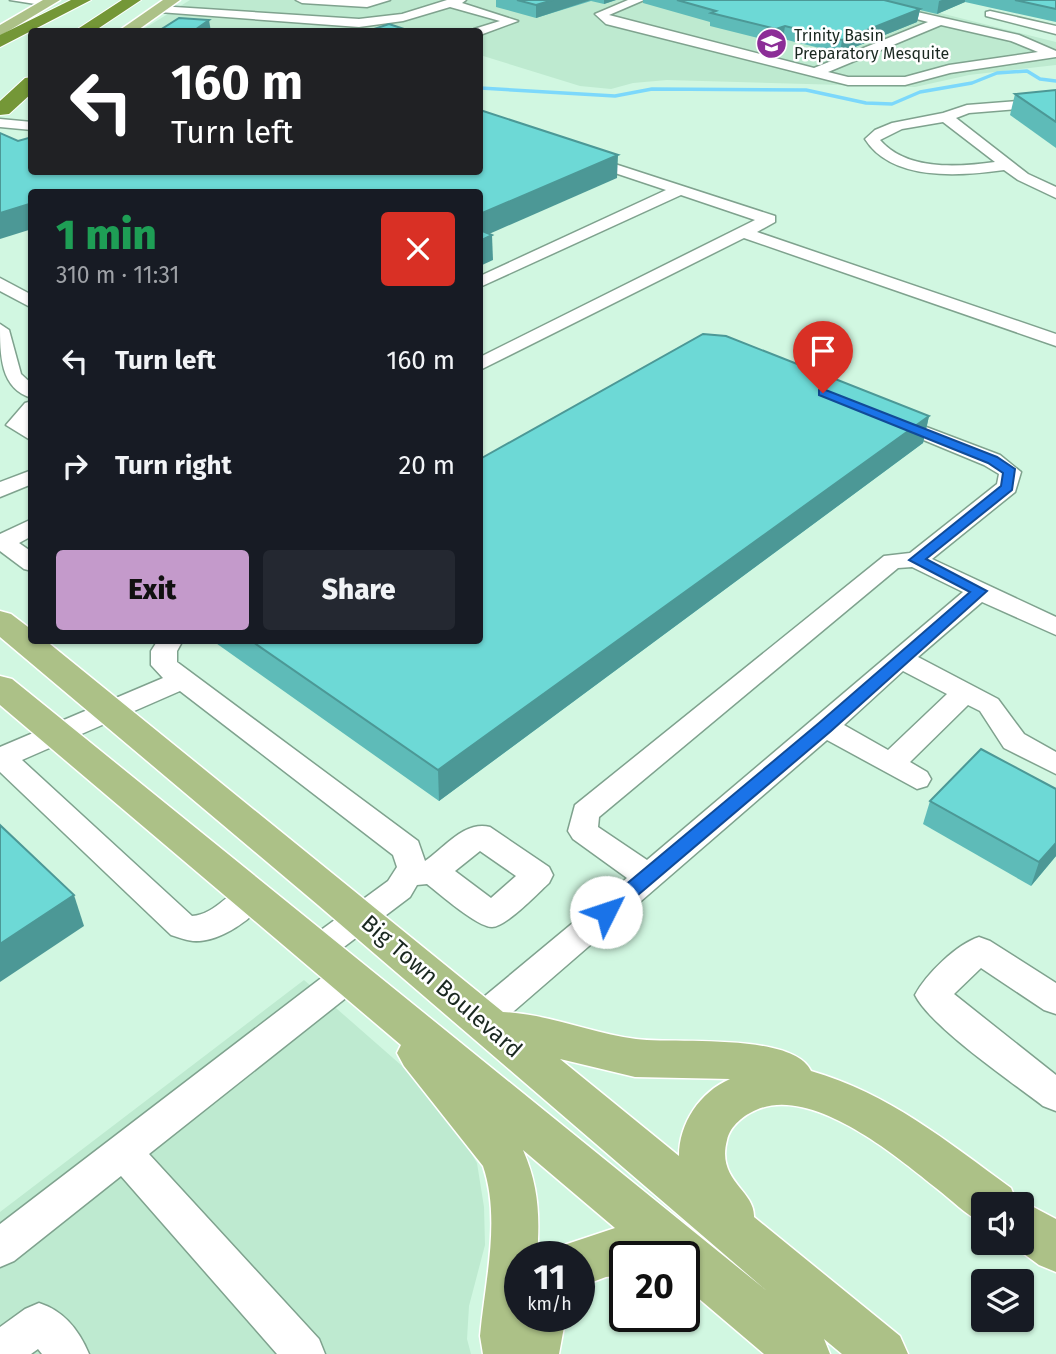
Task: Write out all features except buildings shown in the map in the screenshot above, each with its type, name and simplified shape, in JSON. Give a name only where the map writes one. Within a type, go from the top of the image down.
[{"type":"highway","points":[[0,42],[83,0]]},
{"type":"highway","points":[[54,28],[101,0]]},
{"type":"highway","points":[[88,28],[133,0]]},
{"type":"highway","points":[[106,28],[116,21],[133,0]]},
{"type":"highway","points":[[0,59],[28,43]]},
{"type":"highway","points":[[1,115],[28,70]]},
{"type":"main road","points":[[130,28],[173,0]]},
{"type":"main road","points":[[0,31],[51,1]]},
{"type":"main road","points":[[1,115],[28,94]]},
{"type":"main road","name":"Big Town Boulevard","points":[[0,621],[28,643]]},
{"type":"main road","name":"Big Town Boulevard","points":[[29,644],[361,917],[486,1025],[882,1354]]},
{"type":"main road","points":[[0,687],[358,983],[704,1279],[804,1354]]},
{"type":"main road","points":[[358,983],[502,1154],[511,1179],[516,1213],[506,1336],[509,1354]]},
{"type":"main road","points":[[486,1025],[523,1030],[636,1058],[747,1063],[781,1070],[804,1086],[840,1099],[880,1122],[977,1192]]},
{"type":"main road","points":[[804,1086],[753,1087],[727,1102],[704,1136],[701,1152],[707,1180],[720,1204],[877,1335],[882,1354]]},
{"type":"main road","points":[[1034,1232],[1056,1248]]},
{"type":"main road","points":[[533,1354],[537,1332]]},
{"type":"street","points":[[16,0],[51,1]]},
{"type":"street","points":[[233,0],[230,2],[253,4],[239,15]]},
{"type":"street","points":[[302,0],[367,4],[384,0]]},
{"type":"street","points":[[849,0],[1015,38],[1054,54]]},
{"type":"street","points":[[907,0],[1056,36]]},
{"type":"street","points":[[159,9],[239,15],[305,26],[390,19],[454,2],[512,21],[483,30]]},
{"type":"street","points":[[641,6],[601,14],[610,21],[848,81],[905,81],[949,69],[1054,54]]},
{"type":"street","points":[[980,12],[1056,30]]},
{"type":"street","points":[[390,19],[417,28]]},
{"type":"street","points":[[814,73],[939,21]]},
{"type":"street","points":[[752,43],[797,57],[795,61],[783,65]]},
{"type":"street","points":[[1007,165],[957,172],[927,171],[877,148],[872,139],[881,131],[946,117],[967,109],[1056,102]]},
{"type":"street","points":[[1,115],[28,125]]},
{"type":"street","points":[[946,117],[1023,177],[1056,192]]},
{"type":"street","points":[[483,362],[769,219],[567,152]]},
{"type":"street","points":[[483,281],[679,190]]},
{"type":"street","points":[[742,232],[1056,340]]},
{"type":"street","points":[[0,283],[28,300]]},
{"type":"street","points":[[0,330],[8,355],[10,379],[13,384],[28,391]]},
{"type":"street","points":[[28,412],[16,425],[28,432]]},
{"type":"street","points":[[878,415],[992,460],[1010,472],[1007,487],[916,560]]},
{"type":"street","points":[[0,490],[28,477]]},
{"type":"street","points":[[28,528],[3,542],[28,561]]},
{"type":"street","points":[[647,876],[583,831],[585,813],[892,561],[916,560],[1056,627]]},
{"type":"street","points":[[486,1025],[647,876],[825,727],[979,591]]},
{"type":"street","points":[[168,644],[164,651],[164,665],[407,849],[412,868],[420,873],[317,950]]},
{"type":"street","points":[[900,659],[989,705],[1014,741],[1056,764]]},
{"type":"street","points":[[184,679],[55,732],[1,758],[182,926],[190,929],[206,928],[252,896]]},
{"type":"street","points":[[891,764],[964,693]]},
{"type":"street","points":[[825,727],[917,779]]},
{"type":"street","points":[[1056,1000],[979,950],[932,995],[976,1034],[1056,1095]]},
{"type":"street","points":[[0,1248],[123,1152],[358,983]]},
{"type":"street","points":[[123,1152],[304,1354]]},
{"type":"street","points":[[0,1352],[40,1323],[45,1325],[68,1354]]},
{"type":"shaded area","name":"Trinity Basin Preparatory Mesquite","points":[[190,0],[888,0],[1056,42],[1056,65],[969,75],[915,87],[667,80],[633,83],[611,89],[580,86],[483,56],[483,28],[145,28]]},
{"type":"shaded area","points":[[304,980],[417,1079],[444,1107],[477,1163],[484,1207],[485,1245],[469,1306],[467,1339],[471,1354],[0,1354],[0,1212]]},
{"type":"waterway","points":[[483,88],[615,96],[652,89],[806,90],[866,103],[892,104],[920,92],[972,83],[997,73],[1027,71],[1040,79],[1056,81]]},
{"type":"place","name":"Trinity Basin Preparatory Mesquite","points":[[771,44]]},
{"type":"route","points":[[606,912],[825,727],[979,591],[916,560],[1007,487],[1010,472],[992,460],[823,393]]}]
